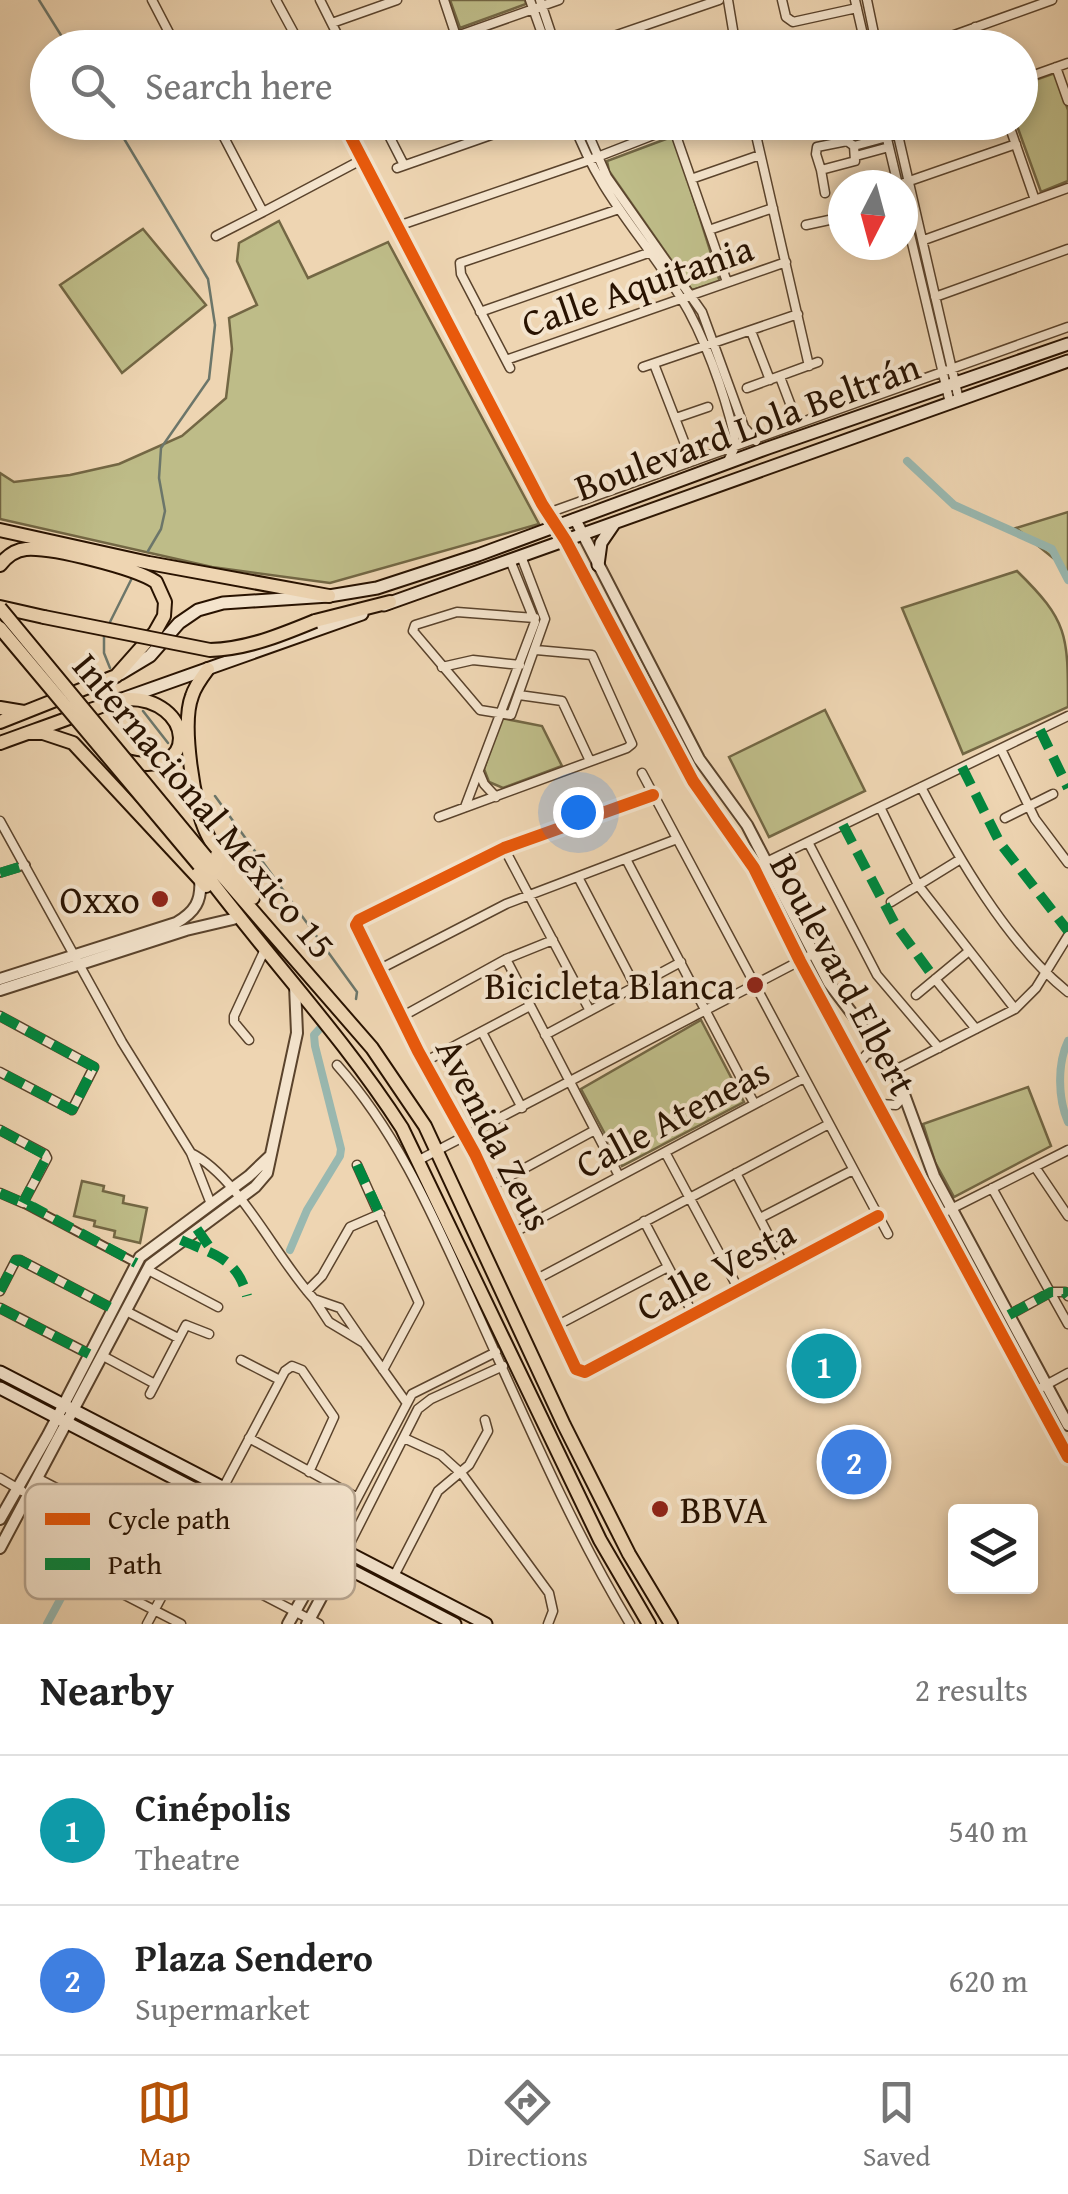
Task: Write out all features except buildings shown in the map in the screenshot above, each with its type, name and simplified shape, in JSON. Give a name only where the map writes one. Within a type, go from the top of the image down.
[{"type":"main road","name":"Boulevard Lola Beltrán","points":[[116,676],[150,656],[179,623],[198,610],[224,603],[329,596],[377,588],[1068,344]]},
{"type":"main road","name":"Boulevard Lola Beltrán","points":[[121,699],[1068,361]]},
{"type":"main road","points":[[598,565],[601,543],[616,522]]},
{"type":"main road","points":[[0,530],[149,564],[329,596]]},
{"type":"main road","points":[[0,565],[16,552],[38,550],[132,570],[156,582],[165,602],[164,616],[155,632],[116,676],[0,722]]},
{"type":"main road","points":[[0,605],[210,650],[256,642],[315,621],[390,602]]},
{"type":"main road","name":"Internacional México 15","points":[[0,605],[123,760],[247,928],[362,1068],[419,1160],[600,1540],[649,1624]]},
{"type":"main road","name":"Internacional México 15","points":[[0,628],[202,867],[261,918],[391,1073],[425,1126],[611,1520],[671,1624]]},
{"type":"main road","points":[[0,642],[8,645],[43,680]]},
{"type":"main road","points":[[208,669],[192,695],[188,711],[200,815],[214,847],[256,902],[261,918]]},
{"type":"main road","points":[[0,742],[121,699],[161,705],[178,729],[179,743],[171,758],[162,764],[140,765],[123,760]]},
{"type":"main road","points":[[0,708],[26,712]]},
{"type":"main road","points":[[28,733],[74,743],[202,867],[233,919],[247,928]]},
{"type":"main road","points":[[0,1372],[202,1484]]},
{"type":"main road","points":[[0,1388],[198,1484]]},
{"type":"main road","points":[[355,1556],[486,1624]]},
{"type":"main road","points":[[355,1571],[456,1624]]},
{"type":"street","points":[[152,0],[168,30]]},
{"type":"street","points":[[276,0],[292,30]]},
{"type":"street","points":[[320,0],[335,30]]},
{"type":"street","points":[[332,23],[397,0]]},
{"type":"street","points":[[444,0],[454,30]]},
{"type":"street","points":[[471,30],[536,4],[559,0]]},
{"type":"street","points":[[632,30],[719,0]]},
{"type":"street","points":[[728,0],[733,30]]},
{"type":"street","points":[[782,0],[788,21],[856,4],[862,30]]},
{"type":"street","points":[[867,0],[874,30]]},
{"type":"street","points":[[965,30],[1031,4],[1052,0]]},
{"type":"street","points":[[536,4],[542,30]]},
{"type":"street","points":[[536,4],[548,30]]},
{"type":"street","points":[[975,26],[976,30]]},
{"type":"street","points":[[1038,74],[1068,63]]},
{"type":"street","points":[[1056,67],[1068,100]]},
{"type":"street","points":[[225,140],[263,212]]},
{"type":"street","points":[[353,140],[556,527]]},
{"type":"street","points":[[389,140],[400,167],[477,140]]},
{"type":"street","points":[[582,140],[618,210],[682,298],[728,416],[735,446],[727,463]]},
{"type":"street","points":[[587,140],[592,159],[692,294],[715,343],[744,427],[754,440],[768,448]]},
{"type":"street","points":[[398,226],[640,140]]},
{"type":"street","points":[[678,140],[727,282]]},
{"type":"street","points":[[748,388],[814,364],[798,314],[756,140]]},
{"type":"street","points":[[855,151],[874,146],[880,140]]},
{"type":"street","points":[[887,140],[894,170]]},
{"type":"street","points":[[900,140],[907,170]]},
{"type":"street","points":[[1015,140],[1035,200]]},
{"type":"street","points":[[821,170],[853,162],[855,151],[847,141],[817,148],[816,154],[826,193]]},
{"type":"street","points":[[918,178],[1016,144]]},
{"type":"street","points":[[692,179],[760,155]]},
{"type":"street","points":[[216,236],[364,159]]},
{"type":"street","points":[[924,240],[1068,188]]},
{"type":"street","points":[[628,206],[463,262],[460,274],[480,312],[660,248]]},
{"type":"street","points":[[709,230],[772,208]]},
{"type":"street","points":[[918,215],[947,371]]},
{"type":"street","points":[[806,225],[828,220]]},
{"type":"street","points":[[936,296],[1068,249]]},
{"type":"street","points":[[918,260],[955,401]]},
{"type":"street","name":"Calle Aquitania","points":[[480,312],[508,364],[786,262]]},
{"type":"street","points":[[643,368],[798,314]]},
{"type":"street","points":[[548,513],[1068,327]]},
{"type":"street","points":[[751,331],[770,380]]},
{"type":"street","points":[[654,364],[685,444]]},
{"type":"street","points":[[780,377],[791,406]]},
{"type":"street","points":[[676,418],[708,407]]},
{"type":"street","points":[[728,416],[739,410]]},
{"type":"street","name":"Boulevard Elbert","points":[[575,519],[706,772],[747,825],[829,983],[894,1070],[924,1155],[1068,1424]]},
{"type":"street","name":"Boulevard Elbert","points":[[556,527],[693,781],[754,868],[800,961],[1068,1457]]},
{"type":"street","points":[[464,808],[536,618],[516,558]]},
{"type":"street","points":[[516,558],[545,616],[512,713],[500,715],[480,710],[414,634],[415,625],[457,612],[536,618]]},
{"type":"street","points":[[439,817],[632,744],[592,655],[536,650]]},
{"type":"street","points":[[442,667],[473,660],[520,665]]},
{"type":"street","points":[[646,690],[660,683]]},
{"type":"street","points":[[519,695],[562,701],[590,761]]},
{"type":"street","points":[[754,868],[1068,716]]},
{"type":"street","points":[[1000,749],[1028,806],[1068,863]]},
{"type":"street","points":[[478,770],[496,797]]},
{"type":"street","points":[[642,772],[888,1234]]},
{"type":"street","points":[[921,788],[959,860],[1045,974],[1068,992]]},
{"type":"street","points":[[1005,818],[1053,794]]},
{"type":"street","points":[[590,1011],[504,848],[654,795]]},
{"type":"street","points":[[880,807],[918,885],[1015,1009]]},
{"type":"street","points":[[0,821],[122,1042],[191,1153],[211,1204]]},
{"type":"street","points":[[380,969],[529,895],[677,839]]},
{"type":"street","points":[[808,842],[878,975],[939,1048]]},
{"type":"street","name":"Avenida Zeus","points":[[504,848],[357,923],[580,1372]]},
{"type":"street","points":[[626,859],[754,1103]]},
{"type":"street","points":[[891,902],[959,860]]},
{"type":"street","points":[[0,874],[26,866]]},
{"type":"street","points":[[0,990],[176,923],[196,906],[202,867]]},
{"type":"street","points":[[578,877],[635,986]]},
{"type":"street","points":[[0,978],[233,919]]},
{"type":"street","points":[[894,1070],[1015,1009],[1045,974],[1068,936]]},
{"type":"street","points":[[403,1016],[506,960],[554,940]]},
{"type":"street","points":[[249,1040],[234,1022],[234,1016],[265,949]]},
{"type":"street","points":[[916,995],[969,952]]},
{"type":"street","points":[[419,1160],[813,954]]},
{"type":"street","points":[[506,960],[620,1176]]},
{"type":"street","points":[[545,1034],[680,962]]},
{"type":"street","points":[[935,978],[976,1029]]},
{"type":"street","points":[[27,1484],[69,1408],[93,1376],[158,1257],[240,1200],[268,1173],[297,1032],[295,985]]},
{"type":"street","points":[[424,1062],[530,1006]]},
{"type":"street","points":[[0,1016],[93,1064],[94,1069],[73,1110],[0,1072]]},
{"type":"street","points":[[297,1032],[307,1020],[318,1016]]},
{"type":"street","points":[[482,1032],[522,1108]]},
{"type":"street","points":[[858,1064],[867,1054],[882,1052]]},
{"type":"street","points":[[337,1065],[368,1101],[412,1173],[589,1553],[630,1624]]},
{"type":"street","name":"Calle Ateneas","points":[[513,1233],[804,1078]]},
{"type":"street","points":[[880,1104],[896,1105],[905,1095]]},
{"type":"street","points":[[535,1280],[829,1124]]},
{"type":"street","points":[[0,1130],[47,1156],[24,1203]]},
{"type":"street","points":[[490,1187],[595,1130]]},
{"type":"street","points":[[939,1215],[1067,1151]]},
{"type":"street","points":[[666,1152],[738,1290]]},
{"type":"street","points":[[191,1153],[213,1167],[232,1188],[329,1322],[364,1343]]},
{"type":"street","points":[[69,1408],[89,1354],[144,1252],[271,1156]]},
{"type":"street","points":[[357,1165],[419,1303],[383,1370]]},
{"type":"street","points":[[1035,1166],[1068,1216]]},
{"type":"street","points":[[760,1218],[853,1170]]},
{"type":"street","points":[[736,1173],[784,1265]]},
{"type":"street","points":[[992,1188],[1068,1324]]},
{"type":"street","points":[[0,1192],[136,1263]]},
{"type":"street","points":[[311,1295],[350,1227],[380,1214]]},
{"type":"street","name":"Calle Vesta","points":[[580,1372],[878,1216]]},
{"type":"street","points":[[644,1221],[693,1314]]},
{"type":"street","points":[[0,1291],[16,1260],[20,1260],[112,1309]]},
{"type":"street","points":[[556,1326],[668,1268]]},
{"type":"street","points":[[148,1270],[218,1307]]},
{"type":"street","points":[[1009,1315],[1051,1292],[1062,1291],[1068,1296]]},
{"type":"street","points":[[121,1293],[132,1299]]},
{"type":"street","points":[[311,1295],[340,1308],[406,1402]]},
{"type":"street","points":[[0,1308],[89,1354]]},
{"type":"street","points":[[126,1311],[178,1338]]},
{"type":"street","points":[[150,1394],[186,1325],[209,1334]]},
{"type":"street","points":[[356,1497],[406,1402],[426,1384],[496,1352]]},
{"type":"street","points":[[103,1356],[155,1384]]},
{"type":"street","points":[[240,1360],[280,1380]]},
{"type":"street","points":[[223,1484],[280,1380],[288,1368],[295,1366],[302,1370],[334,1417],[309,1472]]},
{"type":"street","points":[[355,1533],[415,1414],[426,1401],[503,1366]]},
{"type":"street","points":[[82,1370],[93,1376]]},
{"type":"street","points":[[1033,1392],[1068,1373]]},
{"type":"street","points":[[394,1576],[438,1491],[462,1474],[484,1440],[488,1430],[485,1420]]},
{"type":"street","points":[[31,1484],[37,1478],[62,1421]]},
{"type":"street","points":[[249,1438],[332,1484]]},
{"type":"street","points":[[404,1438],[440,1455],[462,1474],[549,1593],[553,1622]]},
{"type":"street","points":[[0,1478],[23,1491]]},
{"type":"street","points":[[37,1478],[49,1484]]},
{"type":"street","points":[[0,1548],[25,1487]]},
{"type":"street","points":[[0,1519],[23,1491]]},
{"type":"street","points":[[133,1599],[181,1624]]},
{"type":"street","points":[[146,1624],[160,1599]]},
{"type":"street","points":[[270,1599],[312,1622],[323,1599]]},
{"type":"street","points":[[288,1624],[302,1599]]},
{"type":"shaded area","points":[[450,0],[525,0],[526,4],[460,28]]},
{"type":"shaded area","points":[[1055,73],[1068,110],[1068,181],[1041,192],[1022,140],[1038,140],[1038,79]]},
{"type":"shaded area","points":[[663,140],[675,140],[720,282],[692,290],[609,171],[607,161]]},
{"type":"shaded area","points":[[279,221],[308,278],[388,242],[539,524],[330,583],[212,567],[0,519],[0,473],[14,482],[119,464],[182,436],[226,398],[232,349],[229,318],[257,305],[237,261],[239,243]]},
{"type":"shaded area","points":[[143,229],[206,305],[122,373],[60,285]]},
{"type":"shaded area","points":[[1068,512],[1068,574],[1016,528]]},
{"type":"shaded area","points":[[1017,571],[1046,603],[1062,630],[1068,707],[963,754],[902,608]]},
{"type":"shaded area","points":[[825,710],[865,791],[769,837],[729,757]]},
{"type":"shaded area","points":[[501,718],[542,726],[562,766],[503,788],[489,782],[484,769]]},
{"type":"shaded area","points":[[701,1020],[744,1102],[622,1166],[581,1089]]},
{"type":"shaded area","points":[[1028,1087],[1051,1146],[954,1197],[935,1162],[923,1124]]},
{"type":"shaded area","points":[[82,1181],[124,1196],[123,1203],[147,1208],[140,1243],[114,1237],[115,1231],[74,1216]]},
{"type":"waterway","points":[[39,0],[58,30]]},
{"type":"waterway","points":[[125,140],[208,279],[215,325],[209,379],[161,448],[159,478],[165,511],[161,529],[148,551]]},
{"type":"waterway","points":[[907,461],[954,505],[1052,549],[1068,580]]},
{"type":"waterway","points":[[109,624],[132,578]]},
{"type":"waterway","points":[[104,636],[104,653],[110,668]]},
{"type":"waterway","points":[[143,711],[168,743]]},
{"type":"waterway","points":[[215,796],[357,992],[356,999]]},
{"type":"waterway","points":[[290,1250],[307,1210],[340,1156],[315,1046],[314,1035],[324,1024]]},
{"type":"waterway","points":[[1068,1041],[1060,1082],[1068,1122]]},
{"type":"waterway","points":[[47,1624],[60,1599]]},
{"type":"marked path","points":[[1040,730],[1068,788]]},
{"type":"marked path","points":[[962,767],[1000,843],[1068,931]]},
{"type":"marked path","points":[[843,825],[895,924],[935,979]]},
{"type":"marked path","points":[[0,873],[26,865]]},
{"type":"marked path","points":[[0,1016],[94,1067],[72,1110],[0,1072]]},
{"type":"marked path","points":[[0,1130],[47,1156],[23,1203]]},
{"type":"marked path","points":[[357,1165],[380,1214]]},
{"type":"marked path","points":[[0,1193],[136,1263]]},
{"type":"marked path","points":[[197,1229],[215,1255]]},
{"type":"marked path","points":[[181,1240],[223,1259],[237,1273],[247,1296]]},
{"type":"marked path","points":[[0,1291],[16,1260],[20,1260],[113,1309]]},
{"type":"marked path","points":[[1009,1315],[1051,1292],[1065,1292],[1068,1296]]},
{"type":"marked path","points":[[0,1308],[89,1354]]},
{"type":"cycle path","points":[[352,140],[542,504],[566,541],[693,781],[754,868],[800,961],[1068,1457]]},
{"type":"cycle path","points":[[653,795],[504,848],[359,920],[356,925],[418,1051],[475,1154],[576,1369],[585,1372],[878,1216]]},
{"type":"place","name":"Oxxo","points":[[160,899]]},
{"type":"place","name":"Bicicleta Blanca","points":[[755,985]]},
{"type":"place","name":"Cinépolis","points":[[824,1366]]},
{"type":"place","name":"Plaza Sendero","points":[[854,1462]]},
{"type":"place","name":"BBVA","points":[[660,1509]]}]
